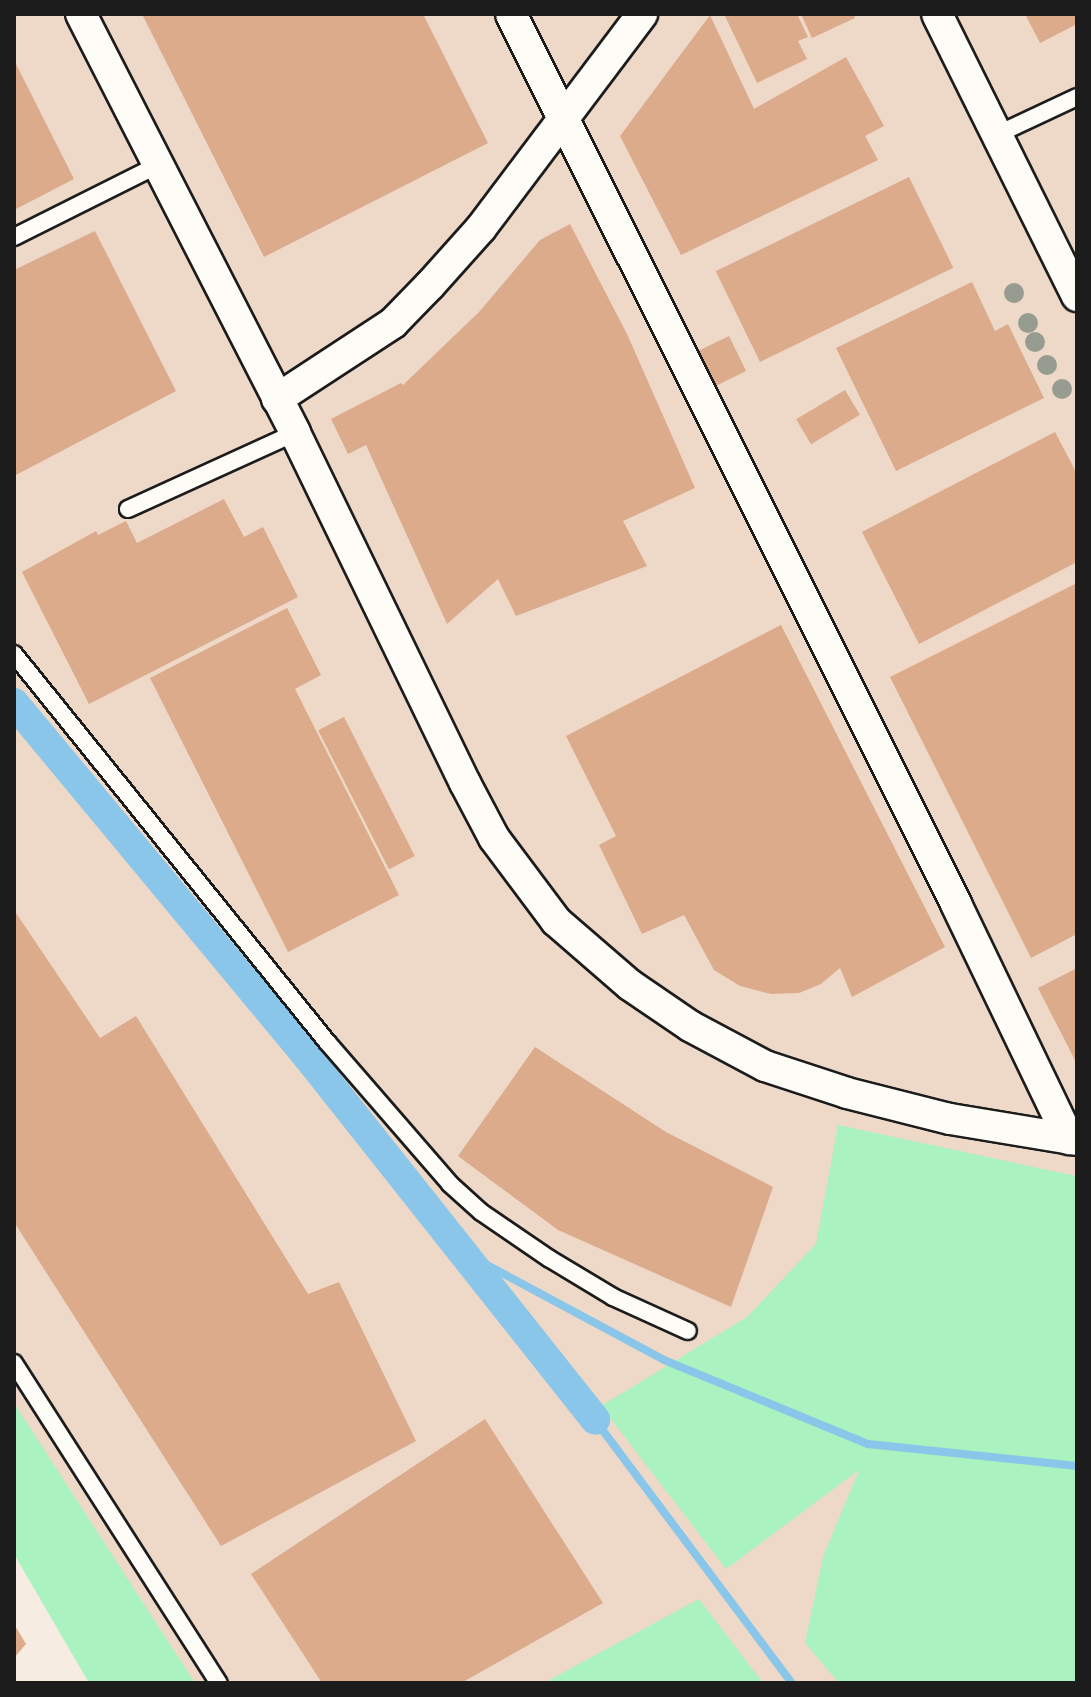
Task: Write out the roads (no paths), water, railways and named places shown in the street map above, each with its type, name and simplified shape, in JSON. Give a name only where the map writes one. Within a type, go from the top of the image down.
[{"type":"street","points":[[81,14],[295,433],[494,838],[556,921],[596,958],[690,1026],[765,1066],[847,1093],[950,1119],[1073,1140]]},
{"type":"street","points":[[511,14],[1073,1140]]},
{"type":"street","points":[[277,399],[393,323],[481,228],[642,14]]},
{"type":"street","points":[[937,14],[1077,296]]},
{"type":"lane","points":[[998,134],[1077,97]]},
{"type":"lane","points":[[14,237],[158,165]]},
{"type":"lane","points":[[128,509],[295,433]]},
{"type":"lane","points":[[14,654],[328,1043],[440,1174],[481,1212],[550,1259],[613,1297],[688,1331]]},
{"type":"lane","points":[[14,1363],[219,1683]]},
{"type":"waterway","points":[[14,703],[307,1056],[595,1420]]},
{"type":"waterway","points":[[461,1251],[664,1360],[868,1444],[1077,1466]]},
{"type":"waterway","points":[[595,1420],[792,1683]]}]
